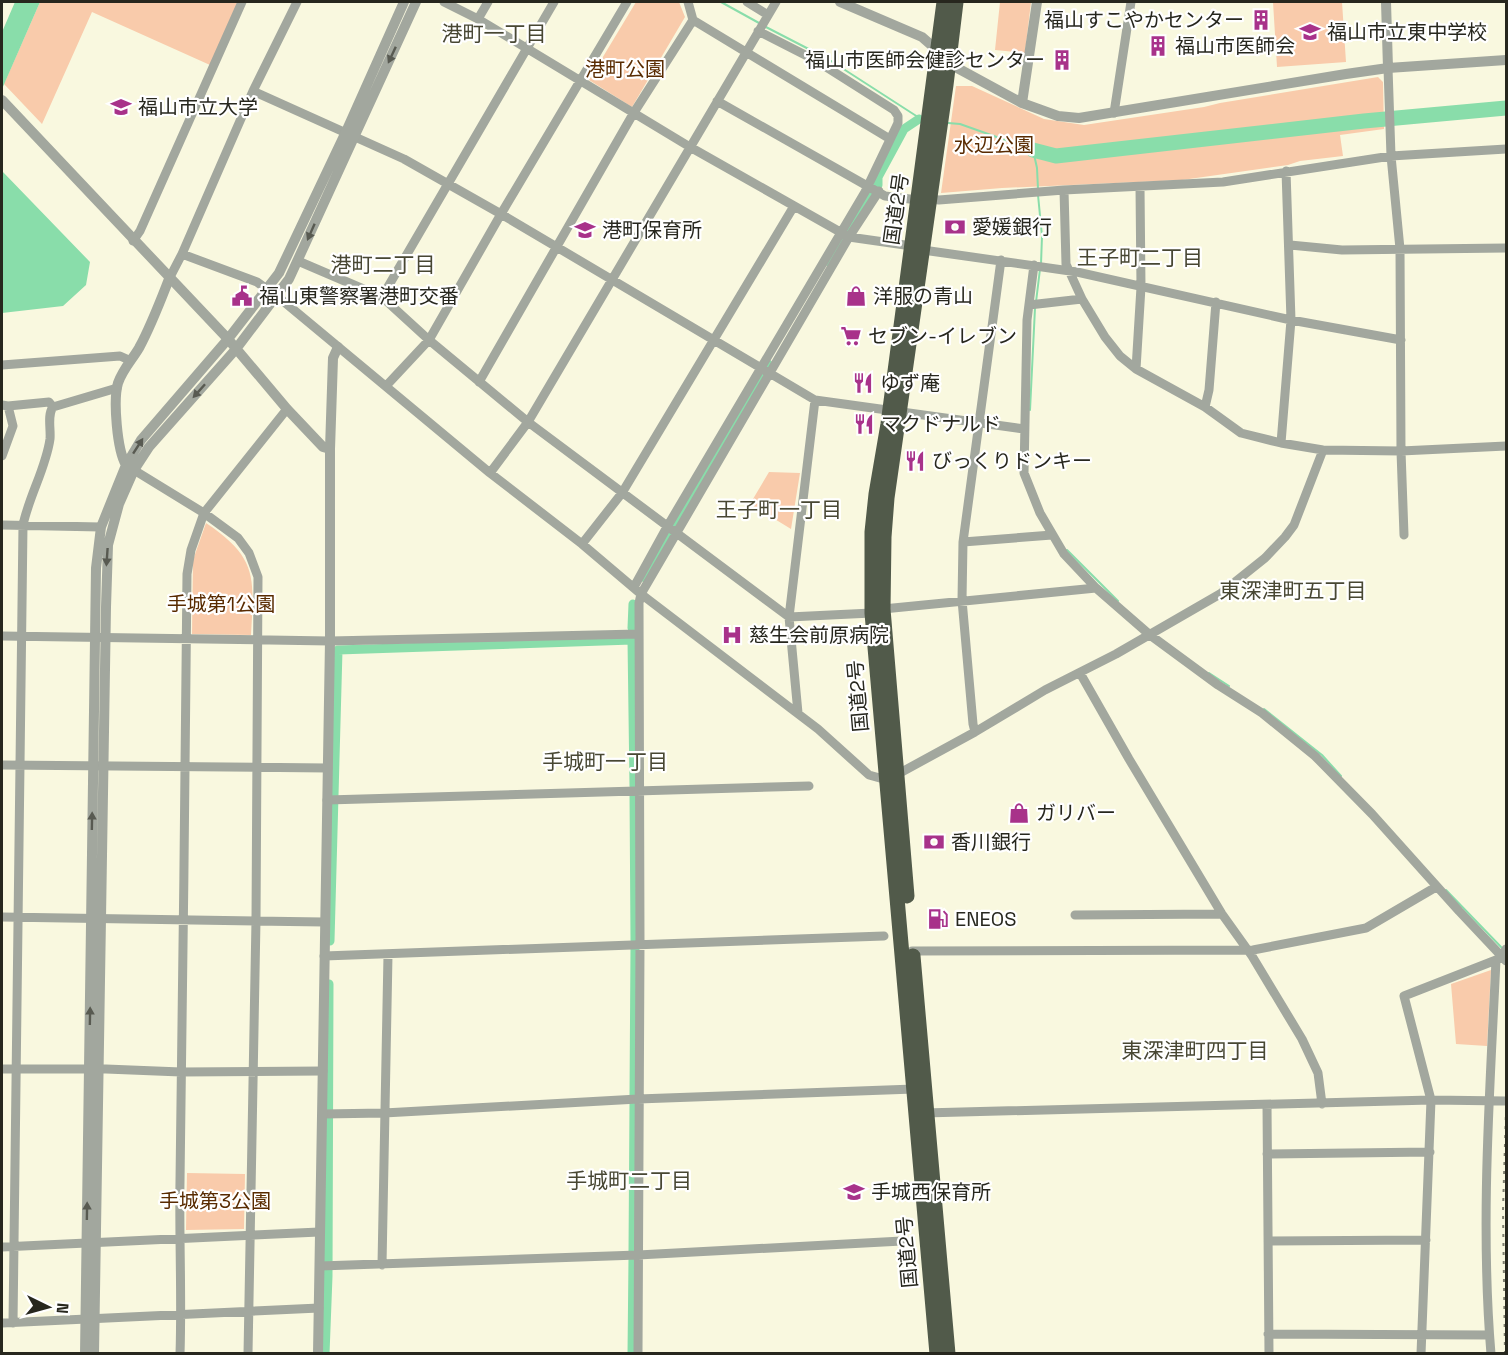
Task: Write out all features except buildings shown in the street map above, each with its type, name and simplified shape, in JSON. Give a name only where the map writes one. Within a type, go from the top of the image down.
[{"type":"highway","name":"国道2号","points":[[943,57],[944,2]]},
{"type":"highway","name":"国道2号","points":[[948,1353],[922,1113],[914,1089],[872,532],[876,494],[895,411],[943,57],[956,2]]},
{"type":"highway","name":"国道2号","points":[[892,777],[912,951],[937,1353]]},
{"type":"street","points":[[133,241],[140,231],[242,2]]},
{"type":"street","points":[[248,1353],[256,920],[258,577],[238,537],[130,467],[120,452],[117,388],[129,360],[139,349],[253,91],[297,2]]},
{"type":"street","points":[[100,638],[96,568],[101,527],[141,440],[228,339],[272,293],[289,279],[404,2]]},
{"type":"street","points":[[85,1353],[90,1319],[92,1242],[100,638],[108,545],[130,467],[236,349],[272,293],[279,273],[416,2]]},
{"type":"street","points":[[444,2],[478,19],[633,114],[844,235],[1068,270],[1291,320],[1401,340]]},
{"type":"street","points":[[478,19],[488,2]]},
{"type":"street","points":[[382,297],[554,2]]},
{"type":"street","points":[[386,386],[429,340],[627,2]]},
{"type":"street","points":[[688,2],[693,20],[890,139]]},
{"type":"street","points":[[747,2],[767,16]]},
{"type":"street","points":[[490,473],[528,422],[776,2]]},
{"type":"street","points":[[840,2],[922,37],[943,57],[1022,103],[1058,116],[1079,118],[1388,68],[1506,60]]},
{"type":"street","points":[[1022,103],[1037,2]]},
{"type":"street","points":[[1114,113],[1131,2]]},
{"type":"street","points":[[1386,2],[1391,156],[1400,249],[1401,451],[1404,535]]},
{"type":"street","points":[[479,382],[633,114],[693,20]]},
{"type":"street","points":[[638,1353],[640,944],[638,590],[844,235],[874,189],[890,139],[898,123],[898,116],[894,110],[815,60],[759,29]]},
{"type":"street","points":[[253,91],[404,159],[766,369],[815,400],[1024,429]]},
{"type":"street","points":[[2,100],[228,339],[286,409],[323,447],[330,449]]},
{"type":"street","points":[[717,101],[885,196],[924,199],[1223,182],[1391,156],[1506,149]]},
{"type":"street","points":[[1281,443],[1291,320],[1286,171]]},
{"type":"street","points":[[1136,369],[1142,287],[1140,187]]},
{"type":"street","points":[[1064,190],[1066,264],[1082,299],[1105,337],[1120,356],[1136,369],[1205,407],[1241,433],[1323,450],[1401,451],[1506,446]]},
{"type":"street","points":[[582,544],[622,493],[794,206]]},
{"type":"street","points":[[1290,245],[1342,250],[1506,249]]},
{"type":"street","points":[[182,254],[256,282],[272,293],[490,473],[798,713],[869,775],[892,777],[1220,594],[1265,558],[1294,525],[1323,450]]},
{"type":"street","points":[[975,732],[962,600],[963,542],[1001,260]]},
{"type":"street","points":[[298,261],[382,297],[429,340],[528,422],[789,617],[878,611],[962,600],[1096,588]]},
{"type":"street","points":[[1034,265],[1029,305],[1024,473],[1040,513],[1064,554],[1096,588],[1150,635],[1218,685],[1262,713],[1315,756],[1372,814],[1436,887],[1503,957],[1490,1101],[1487,1218],[1491,1353]]},
{"type":"street","points":[[1029,305],[1082,299]]},
{"type":"street","points":[[1205,407],[1209,390],[1216,302]]},
{"type":"street","points":[[318,1353],[330,641],[330,449],[333,358],[338,347]]},
{"type":"street","points":[[2,365],[120,356],[129,360]]},
{"type":"street","points":[[13,1323],[23,525],[50,440],[50,412],[53,407],[117,388]]},
{"type":"street","points":[[798,713],[789,617],[815,400]]},
{"type":"street","points":[[2,456],[13,426],[5,406],[50,402],[53,407]]},
{"type":"street","points":[[180,1353],[182,1316],[179,1238],[185,919],[187,574],[191,550],[204,513],[286,409]]},
{"type":"street","points":[[2,525],[101,527]]},
{"type":"street","points":[[963,542],[1052,535]]},
{"type":"street","points":[[2,636],[330,641],[639,634]]},
{"type":"street","points":[[1080,674],[1222,914],[1252,956],[1302,1039],[1318,1073],[1322,1104]]},
{"type":"street","points":[[2,765],[328,768]]},
{"type":"street","points":[[327,800],[809,786]]},
{"type":"street","points":[[912,951],[1247,950],[1366,928],[1436,887]]},
{"type":"street","points":[[1076,915],[1222,914]]},
{"type":"street","points":[[2,917],[324,922]]},
{"type":"street","points":[[324,956],[884,936]]},
{"type":"street","points":[[382,1265],[388,955]]},
{"type":"street","points":[[1421,1353],[1431,1100],[1404,996],[1503,957]]},
{"type":"street","points":[[2,1069],[181,1072],[323,1071]]},
{"type":"street","points":[[322,1114],[914,1089]]},
{"type":"street","points":[[922,1113],[1431,1100],[1506,1101]]},
{"type":"street","points":[[1267,1105],[1269,1353]]},
{"type":"street","points":[[1267,1154],[1430,1152]]},
{"type":"street","points":[[2,1247],[319,1232]]},
{"type":"street","points":[[1268,1241],[1426,1240]]},
{"type":"street","points":[[320,1266],[638,1255],[902,1241]]},
{"type":"street","points":[[2,1323],[319,1308]]},
{"type":"street","points":[[90,1319],[94,1353]]},
{"type":"street","points":[[1268,1334],[1489,1335]]},
{"type":"green space","points":[[40,2],[238,2],[210,65],[92,12],[42,124],[4,84]]},
{"type":"green space","name":"港町公園","points":[[636,2],[679,2],[685,17],[632,107],[589,80]]},
{"type":"green space","points":[[1000,2],[1031,2],[1025,53],[995,50]]},
{"type":"green space","name":"福山市立東中学校","points":[[1273,2],[1342,2],[1346,62],[1277,67]]},
{"type":"green space","name":"水辺公園","points":[[1378,77],[1383,82],[1384,129],[1340,135],[1343,156],[1182,180],[941,193],[956,86],[972,86],[1044,119],[1084,125]]},
{"type":"green space","points":[[769,472],[800,473],[791,529],[750,504]]},
{"type":"green space","name":"手城第1公園","points":[[206,523],[235,547],[249,570],[253,598],[251,635],[192,634],[193,560]]},
{"type":"green space","points":[[1491,970],[1487,1046],[1456,1044],[1451,984]]},
{"type":"green space","name":"手城第3公園","points":[[187,1173],[245,1174],[244,1229],[186,1230]]},
{"type":"shaded area","points":[[15,2],[40,2],[2,89],[2,32]]},
{"type":"shaded area","points":[[2,171],[90,262],[86,285],[63,306],[2,313]]},
{"type":"waterway","points":[[721,2],[759,23]]},
{"type":"waterway","points":[[764,26],[828,59],[921,119]]},
{"type":"waterway","points":[[1033,150],[1056,156],[1364,121],[1506,108]]},
{"type":"waterway","points":[[829,262],[878,185],[878,177],[904,129],[919,119]]},
{"type":"waterway","points":[[948,123],[960,124],[1033,150],[1038,189]]},
{"type":"waterway","points":[[1038,195],[1042,236],[1041,264]]},
{"type":"waterway","points":[[1036,302],[1040,269]]},
{"type":"waterway","points":[[1030,410],[1035,308]]},
{"type":"waterway","points":[[645,578],[768,364]]},
{"type":"waterway","points":[[1067,550],[1118,601]]},
{"type":"waterway","points":[[632,628],[633,604]]},
{"type":"waterway","points":[[330,941],[338,650],[632,640],[634,786]]},
{"type":"waterway","points":[[1209,673],[1229,686]]},
{"type":"waterway","points":[[1264,709],[1322,755],[1341,776]]},
{"type":"waterway","points":[[634,793],[635,940]]},
{"type":"waterway","points":[[1446,890],[1503,949]]},
{"type":"waterway","points":[[634,1095],[635,947]]},
{"type":"waterway","points":[[325,1354],[328,1276],[329,984]]},
{"type":"waterway","points":[[633,1251],[634,1103]]},
{"type":"waterway","points":[[632,1354],[633,1258]]},
{"type":"railway","points":[[1505,1354],[1503,1210],[1506,1111]]},
{"type":"place","name":"福山すこやかセンター","points":[[1261,20]]},
{"type":"place","name":"福山市立東中学校","points":[[1310,32]]},
{"type":"place","name":"福山市医師会","points":[[1158,46]]},
{"type":"place","name":"福山市医師会健診センター","points":[[1062,60]]},
{"type":"place","name":"福山市立大学","points":[[121,107]]},
{"type":"place","name":"愛媛銀行","points":[[955,227]]},
{"type":"place","name":"港町保育所","points":[[585,230]]},
{"type":"place","name":"福山東警察署港町交番","points":[[242,296]]},
{"type":"place","name":"洋服の青山","points":[[856,296]]},
{"type":"place","name":"セブン-イレブン","points":[[851,336]]},
{"type":"place","name":"ゆず庵","points":[[863,383]]},
{"type":"place","name":"マクドナルド","points":[[864,424]]},
{"type":"place","name":"びっくりドンキー","points":[[915,461]]},
{"type":"place","name":"慈生会前原病院","points":[[732,635]]},
{"type":"place","name":"ガリバー","points":[[1019,813]]},
{"type":"place","name":"香川銀行","points":[[934,842]]},
{"type":"place","name":"ENEOS","points":[[938,919]]},
{"type":"place","name":"手城西保育所","points":[[854,1192]]},
{"type":"district","name":"港町一丁目","points":[[494,34]]},
{"type":"district","name":"王子町二丁目","points":[[1140,258]]},
{"type":"district","name":"港町二丁目","points":[[383,265]]},
{"type":"district","name":"王子町一丁目","points":[[779,510]]},
{"type":"district","name":"東深津町五丁目","points":[[1293,591]]},
{"type":"district","name":"手城町一丁目","points":[[605,762]]},
{"type":"district","name":"東深津町四丁目","points":[[1195,1051]]},
{"type":"district","name":"手城町二丁目","points":[[629,1181]]}]
